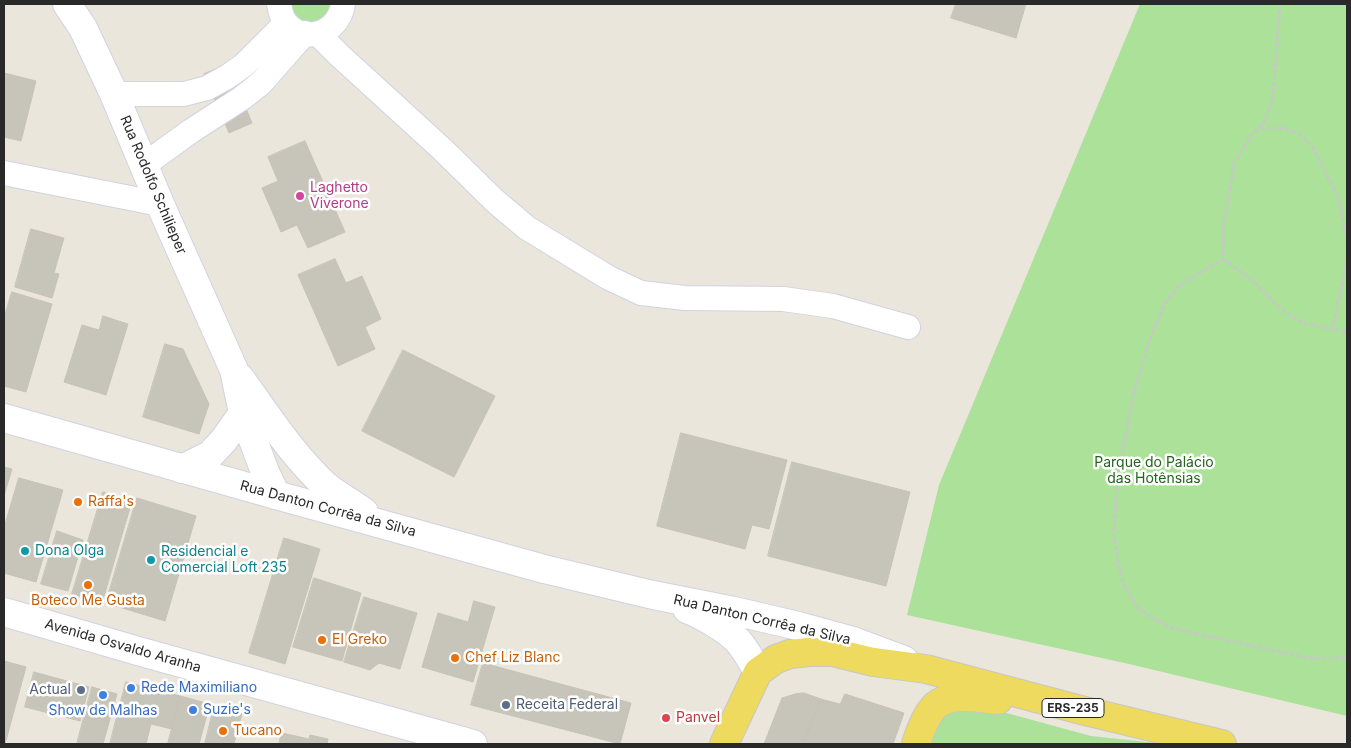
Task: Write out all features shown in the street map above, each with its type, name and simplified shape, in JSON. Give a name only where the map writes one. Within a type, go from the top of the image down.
[{"type":"main road","name":"Rua Rodolfo Schilieper","points":[[67,4],[83,28],[114,94],[160,204],[234,370],[243,413],[265,472],[276,495]]},
{"type":"main road","name":"Rua Rodolfo Schilieper","points":[[234,370],[302,461],[327,486],[382,524]]},
{"type":"main road","points":[[182,469],[210,455],[224,440],[243,413]]},
{"type":"main road","name":"Rua Danton Corrêa da Silva","points":[[4,418],[544,569],[653,595],[734,611],[852,640],[926,669]]},
{"type":"main road","name":"Rua Danton Corrêa da Silva","points":[[653,595],[702,615],[737,640],[758,672]]},
{"type":"main road","name":"Avenida Osvaldo Aranha","points":[[4,612],[473,744]]},
{"type":"main road","points":[[726,742],[758,672],[776,659],[790,654],[809,652],[832,652],[873,662],[926,669],[918,738]]},
{"type":"main road","name":"ERS-235","points":[[926,669],[1081,710],[1222,744]]},
{"type":"main road","points":[[918,738],[929,715],[937,704],[950,698],[996,700],[1081,710]]},
{"type":"street","points":[[114,94],[184,94],[207,88],[244,65],[297,23],[330,28],[339,18],[343,4]]},
{"type":"street","points":[[144,165],[261,83],[297,23]]},
{"type":"street","points":[[297,23],[339,55],[435,142],[495,201],[527,228],[609,278],[641,292],[685,298],[783,300],[833,306],[908,327]]},
{"type":"street","points":[[4,173],[160,204]]},
{"type":"path","points":[[1223,259],[1224,222],[1234,164],[1250,137],[1264,122],[1274,98],[1280,4]]},
{"type":"path","points":[[1259,128],[1283,128],[1298,133],[1312,146],[1338,197],[1347,240]]},
{"type":"path","points":[[1223,259],[1252,280],[1285,313],[1306,324],[1347,332]]},
{"type":"path","points":[[1223,259],[1180,285],[1165,303],[1149,341],[1133,396],[1117,482],[1114,534],[1124,586],[1136,606],[1150,617],[1175,629],[1308,658],[1330,659],[1347,657]]},
{"type":"path","points":[[1332,330],[1347,260]]},
{"type":"green space","points":[[291,4],[330,4],[328,12],[323,18],[311,22],[304,21],[298,17]]},
{"type":"green space","name":"Parque do Palácio das Hotênsias","points":[[1140,4],[1347,4],[1347,716],[1129,664],[907,615],[939,485]]},
{"type":"green space","points":[[970,703],[1091,736],[1165,744],[931,744],[943,713]]},
{"type":"building","points":[[956,4],[1026,4],[1016,38],[951,18]]},
{"type":"building","points":[[228,65],[252,123],[229,133],[204,74]]},
{"type":"building","points":[[4,73],[36,81],[21,141],[4,137]]},
{"type":"building","points":[[305,141],[345,232],[308,248],[297,225],[281,232],[262,188],[278,181],[268,157]]},
{"type":"building","points":[[31,229],[64,238],[54,273],[59,274],[52,298],[15,287]]},
{"type":"building","points":[[335,259],[346,283],[362,276],[381,319],[365,327],[375,349],[338,366],[298,275]]},
{"type":"building","points":[[12,292],[52,304],[26,392],[4,386],[4,318]]},
{"type":"building","points":[[103,316],[128,324],[106,395],[64,382],[82,325],[99,330]]},
{"type":"building","points":[[165,344],[183,349],[209,404],[199,434],[143,417]]},
{"type":"building","points":[[403,350],[495,396],[454,477],[362,431]]},
{"type":"building","points":[[681,433],[787,460],[769,529],[752,525],[745,549],[657,526]]},
{"type":"building","points":[[792,462],[910,492],[886,586],[768,556]]},
{"type":"building","points":[[4,467],[12,469],[4,496]]},
{"type":"building","name":"Dona Olga","points":[[19,478],[63,490],[36,582],[4,573],[4,528]]},
{"type":"building","points":[[103,492],[132,501],[102,603],[72,594]]},
{"type":"building","name":"Residencial e Comercial Loft 235","points":[[137,498],[196,516],[165,621],[106,603]]},
{"type":"building","points":[[57,531],[83,540],[68,591],[41,584]]},
{"type":"building","points":[[284,538],[320,549],[285,664],[249,653]]},
{"type":"building","points":[[314,578],[361,593],[342,661],[293,647]]},
{"type":"building","points":[[364,597],[417,613],[400,669],[379,663],[370,670],[344,662]]},
{"type":"building","points":[[474,601],[495,607],[473,682],[422,667],[438,613],[468,622]]},
{"type":"building","points":[[4,661],[26,667],[5,744],[4,744]]},
{"type":"building","points":[[483,663],[631,703],[620,744],[471,705]]},
{"type":"building","points":[[34,672],[89,687],[80,721],[25,707]]},
{"type":"building","points":[[126,682],[159,691],[146,744],[110,744]]},
{"type":"building","points":[[92,687],[117,694],[103,744],[77,744]]},
{"type":"building","points":[[159,691],[180,696],[172,729],[151,724]]},
{"type":"building","points":[[804,693],[821,699],[803,744],[764,744],[782,698]]},
{"type":"building","points":[[845,694],[904,713],[893,744],[803,744],[821,699],[840,704]]},
{"type":"building","points":[[180,696],[210,704],[199,744],[168,744]]},
{"type":"building","points":[[214,707],[242,714],[234,744],[205,744]]},
{"type":"building","points":[[282,733],[309,739],[310,735],[328,739],[327,744],[279,744]]},
{"type":"place","name":"Laghetto Viverone","points":[[300,196]]},
{"type":"place","name":"Raffa's","points":[[78,502]]},
{"type":"place","name":"Dona Olga","points":[[25,551]]},
{"type":"place","name":"Residencial e Comercial Loft 235","points":[[151,560]]},
{"type":"place","name":"Boteco Me Gusta","points":[[88,585]]},
{"type":"place","name":"El Greko","points":[[322,640]]},
{"type":"place","name":"Chef Liz Blanc","points":[[455,658]]},
{"type":"place","name":"Rede Maximiliano","points":[[131,688]]},
{"type":"place","name":"Actual","points":[[81,690]]},
{"type":"place","name":"Show de Malhas","points":[[103,695]]},
{"type":"place","name":"Receita Federal","points":[[506,705]]},
{"type":"place","name":"Suzie's","points":[[193,710]]},
{"type":"place","name":"Panvel","points":[[666,718]]},
{"type":"place","name":"Tucano","points":[[223,731]]}]
